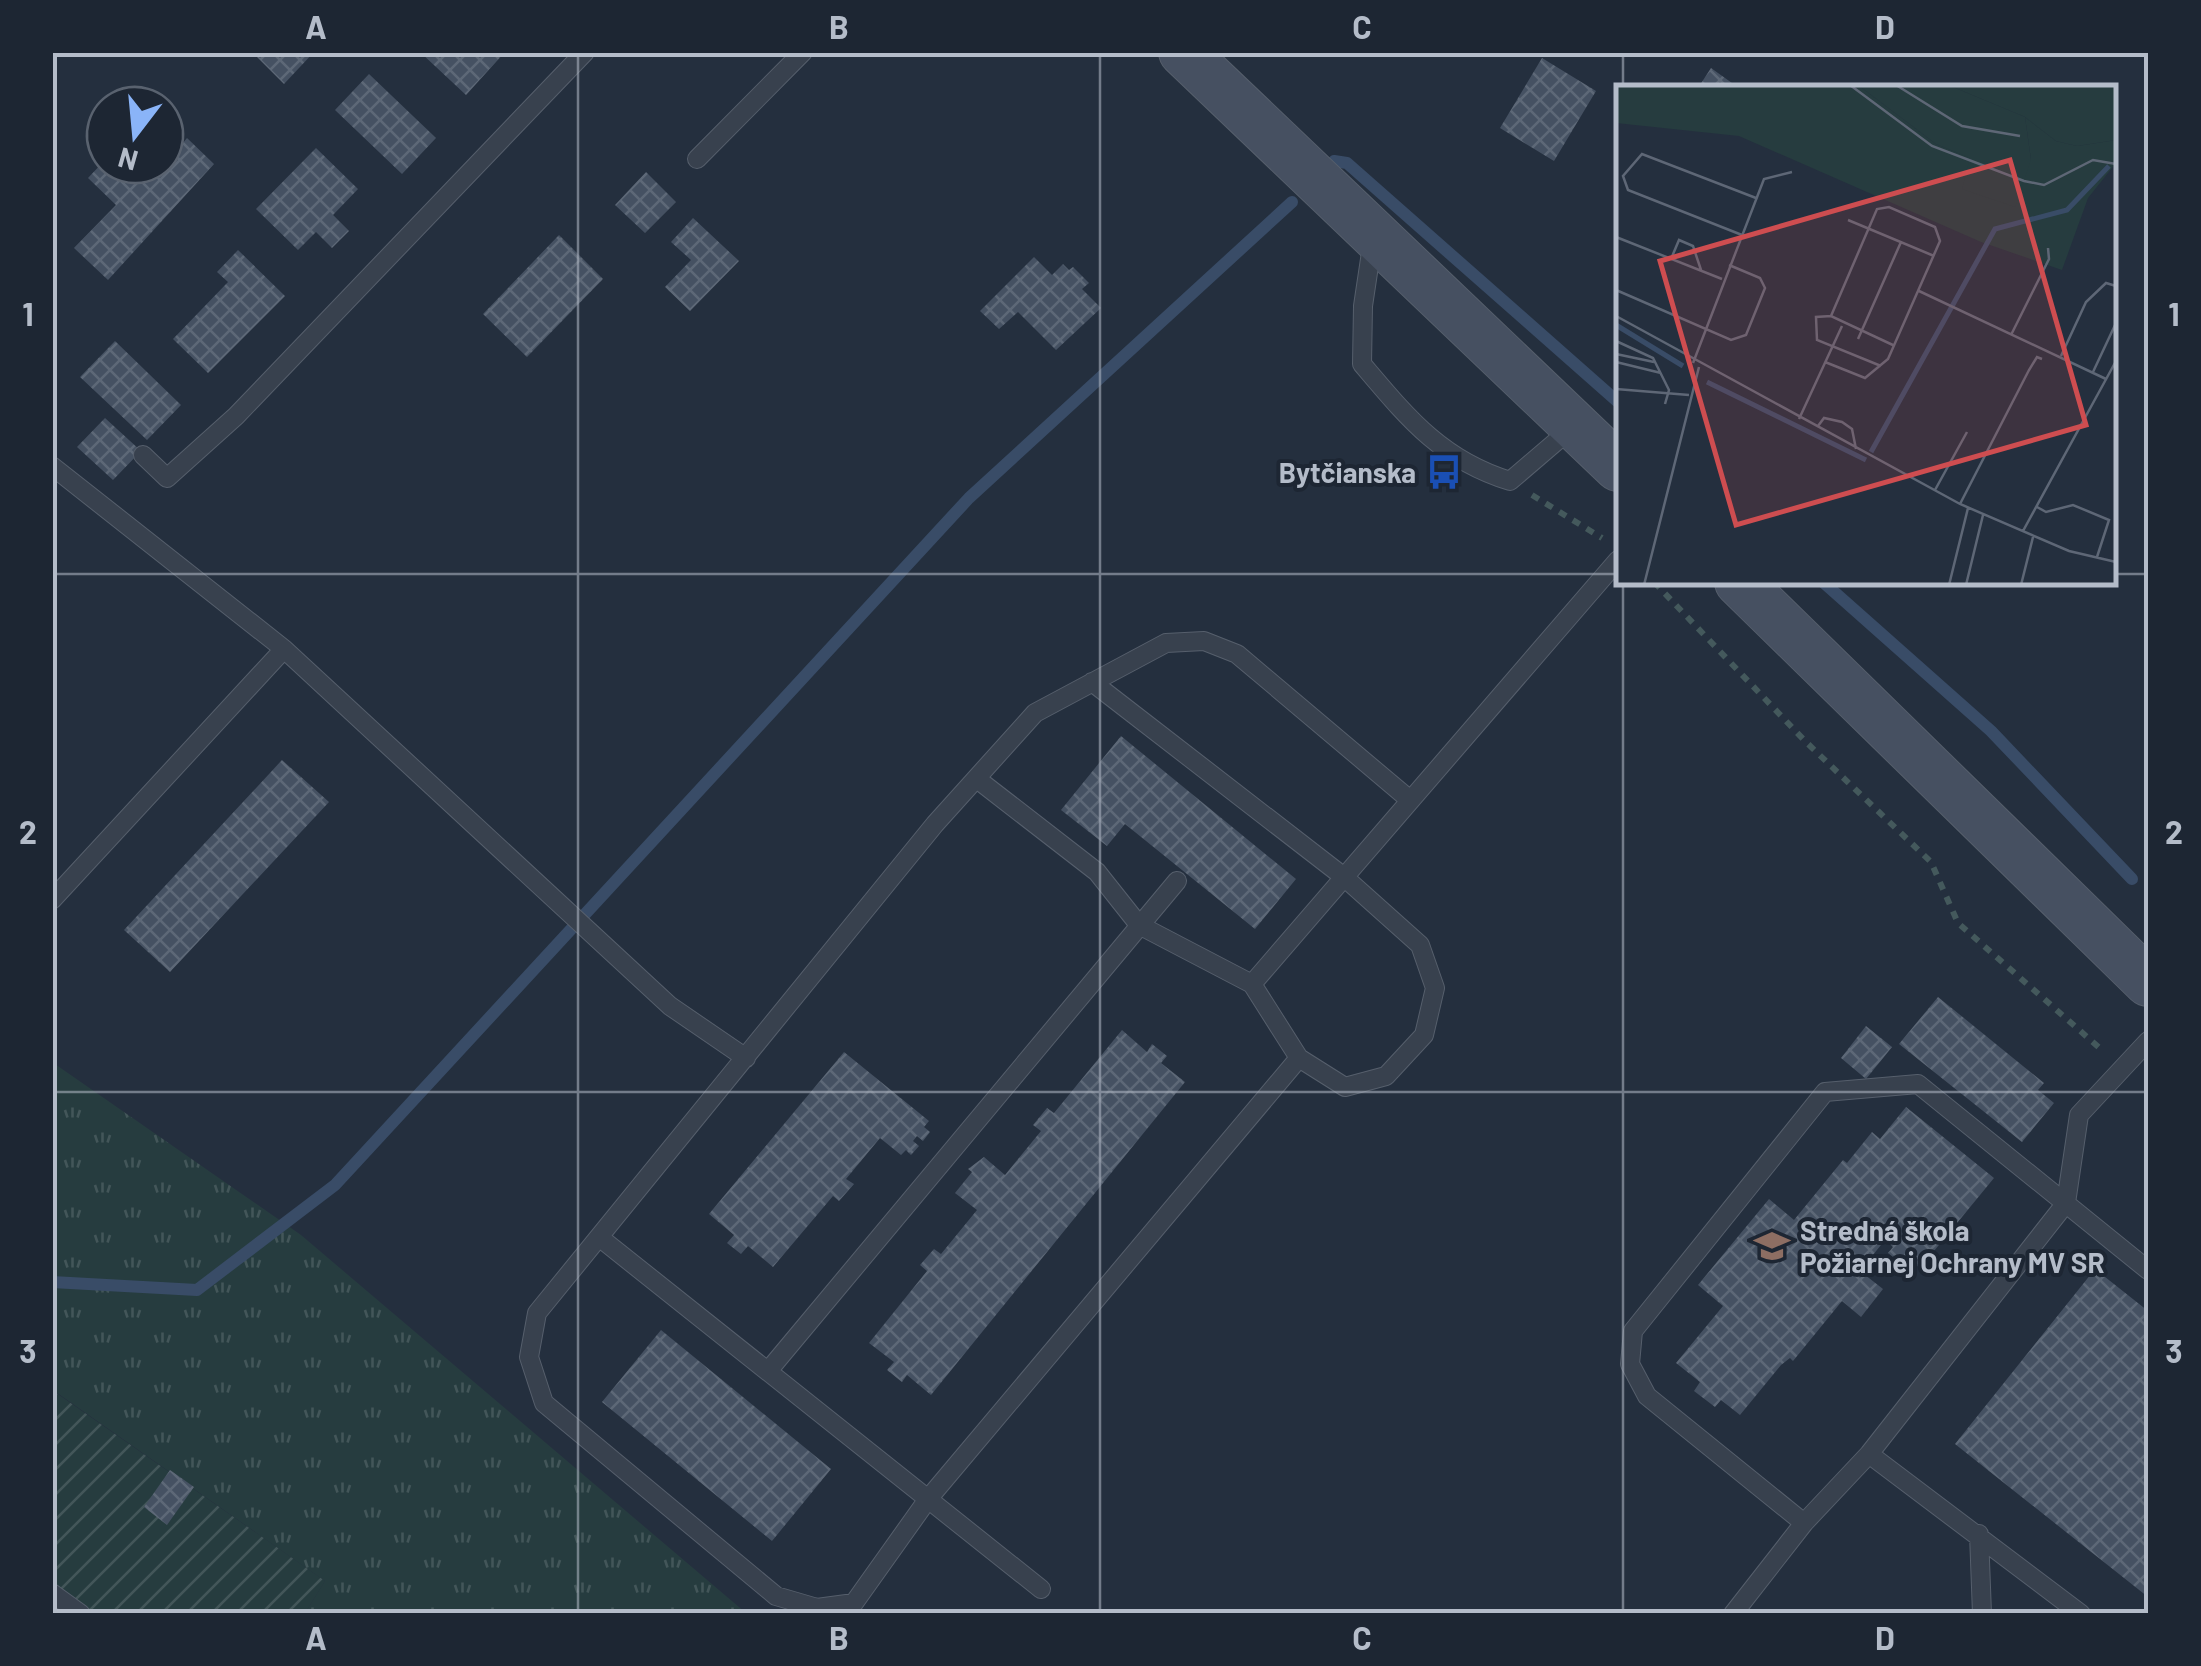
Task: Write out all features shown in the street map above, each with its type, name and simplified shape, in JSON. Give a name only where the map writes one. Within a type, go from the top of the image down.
[{"type":"main road","points":[[1184,52],[1616,465]]},
{"type":"main road","points":[[1742,585],[2148,981]]},
{"type":"lane","points":[[143,455],[167,478],[236,416],[585,52]]},
{"type":"lane","points":[[698,159],[803,52]]},
{"type":"lane","points":[[1374,234],[1363,306],[1362,364],[1411,422],[1472,469],[1510,481],[1576,425]]},
{"type":"lane","points":[[52,466],[284,649],[670,1006],[746,1058]]},
{"type":"lane","points":[[1252,984],[1616,562]]},
{"type":"lane","points":[[1299,1058],[928,1499],[854,1603],[817,1608],[776,1596],[544,1404],[529,1357],[537,1313],[1035,713],[1166,643],[1204,641],[1237,654],[1410,800]]},
{"type":"lane","points":[[52,900],[284,649]]},
{"type":"lane","points":[[977,779],[1097,872],[1140,925],[1252,984],[1299,1058],[1345,1087],[1386,1076],[1424,1035],[1436,988],[1420,945],[1344,877],[1092,682]]},
{"type":"lane","points":[[768,1371],[1177,880]]},
{"type":"lane","points":[[1733,1614],[1804,1522],[1869,1454],[2066,1203],[2078,1115],[2148,1041]]},
{"type":"lane","points":[[1804,1522],[1647,1396],[1630,1364],[1634,1331],[1825,1092],[1918,1084],[2148,1270]]},
{"type":"lane","points":[[599,1236],[1041,1589]]},
{"type":"lane","points":[[1869,1454],[2081,1614]]},
{"type":"lane","points":[[1979,1534],[1982,1614]]},
{"type":"lane","points":[[52,1593],[81,1614]]},
{"type":"path","points":[[1510,481],[1616,547]]},
{"type":"path","points":[[1657,585],[1805,741],[1931,862],[1958,924],[2121,1066]]},
{"type":"green space","points":[[52,1062],[301,1235],[746,1613],[305,1613],[325,1581],[53,1390]]},
{"type":"green space","points":[[52,1390],[325,1581],[305,1613],[53,1613]]},
{"type":"building","points":[[252,52],[314,52],[284,84]]},
{"type":"building","points":[[420,52],[505,52],[466,95]]},
{"type":"building","points":[[1542,58],[1596,91],[1554,161],[1500,128]]},
{"type":"building","points":[[1711,68],[1735,85],[1700,85]]},
{"type":"building","points":[[369,74],[436,138],[402,174],[335,110]]},
{"type":"building","points":[[187,138],[214,164],[108,280],[74,248],[116,205],[95,185],[185,185]]},
{"type":"building","points":[[316,148],[358,189],[333,215],[349,231],[332,248],[316,232],[298,250],[256,209]]},
{"type":"building","points":[[646,172],[676,202],[645,233],[615,205]]},
{"type":"building","points":[[693,218],[739,261],[690,311],[665,287],[691,260],[671,242]]},
{"type":"building","points":[[559,235],[603,279],[527,357],[483,314]]},
{"type":"building","points":[[238,250],[285,296],[208,373],[173,339],[228,282],[217,272]]},
{"type":"building","points":[[1034,257],[1052,275],[1063,264],[1069,270],[1073,267],[1089,283],[1082,289],[1101,308],[1056,350],[1018,312],[999,329],[980,311]]},
{"type":"building","points":[[115,341],[181,405],[147,440],[80,377]]},
{"type":"building","points":[[105,418],[141,451],[113,480],[77,447]]},
{"type":"building","points":[[1121,736],[1296,879],[1255,929],[1125,824],[1107,846],[1061,810]]},
{"type":"building","points":[[282,760],[329,802],[170,972],[124,930]]},
{"type":"building","points":[[1938,997],[2044,1083],[2038,1090],[2054,1103],[2022,1142],[1899,1044]]},
{"type":"building","points":[[1866,1026],[1892,1047],[1866,1079],[1841,1058]]},
{"type":"building","points":[[1122,1030],[1147,1052],[1152,1044],[1167,1056],[1161,1063],[1185,1082],[931,1395],[907,1375],[902,1382],[887,1370],[894,1362],[869,1343],[927,1271],[920,1265],[934,1249],[941,1254],[977,1210],[955,1193],[972,1172],[968,1169],[984,1157],[1005,1175],[1041,1131],[1033,1125],[1047,1108],[1054,1113]]},
{"type":"building","points":[[844,1052],[929,1121],[924,1127],[930,1132],[923,1141],[917,1136],[913,1141],[919,1146],[911,1155],[906,1150],[901,1155],[880,1138],[846,1179],[854,1184],[839,1201],[833,1196],[773,1267],[748,1246],[741,1254],[727,1243],[734,1235],[709,1214]]},
{"type":"building","points":[[1906,1107],[1994,1178],[1920,1268],[1909,1260],[1904,1266],[1888,1253],[1893,1247],[1885,1240],[1860,1271],[1883,1289],[1861,1317],[1842,1301],[1793,1361],[1790,1358],[1781,1365],[1740,1415],[1721,1400],[1715,1407],[1694,1391],[1700,1382],[1676,1363],[1723,1306],[1698,1285],[1769,1199],[1794,1220],[1843,1160],[1847,1163],[1872,1132],[1880,1139]]},
{"type":"building","points":[[2095,1269],[2148,1311],[2148,1597],[1955,1444]]},
{"type":"building","points":[[661,1330],[831,1469],[772,1541],[602,1402]]},
{"type":"building","points":[[170,1470],[194,1487],[167,1525],[144,1507]]},
{"type":"waterway","points":[[1334,161],[1347,163],[1616,400]]},
{"type":"waterway","points":[[52,1282],[197,1290],[335,1185],[969,498],[1292,202]]},
{"type":"waterway","points":[[1826,585],[1991,731],[2132,879]]},
{"type":"place","name":"Bytčianska","points":[[1444,472]]},
{"type":"place","name":"Stredná škola Požiarnej Ochrany MV SR","points":[[1772,1246]]}]
